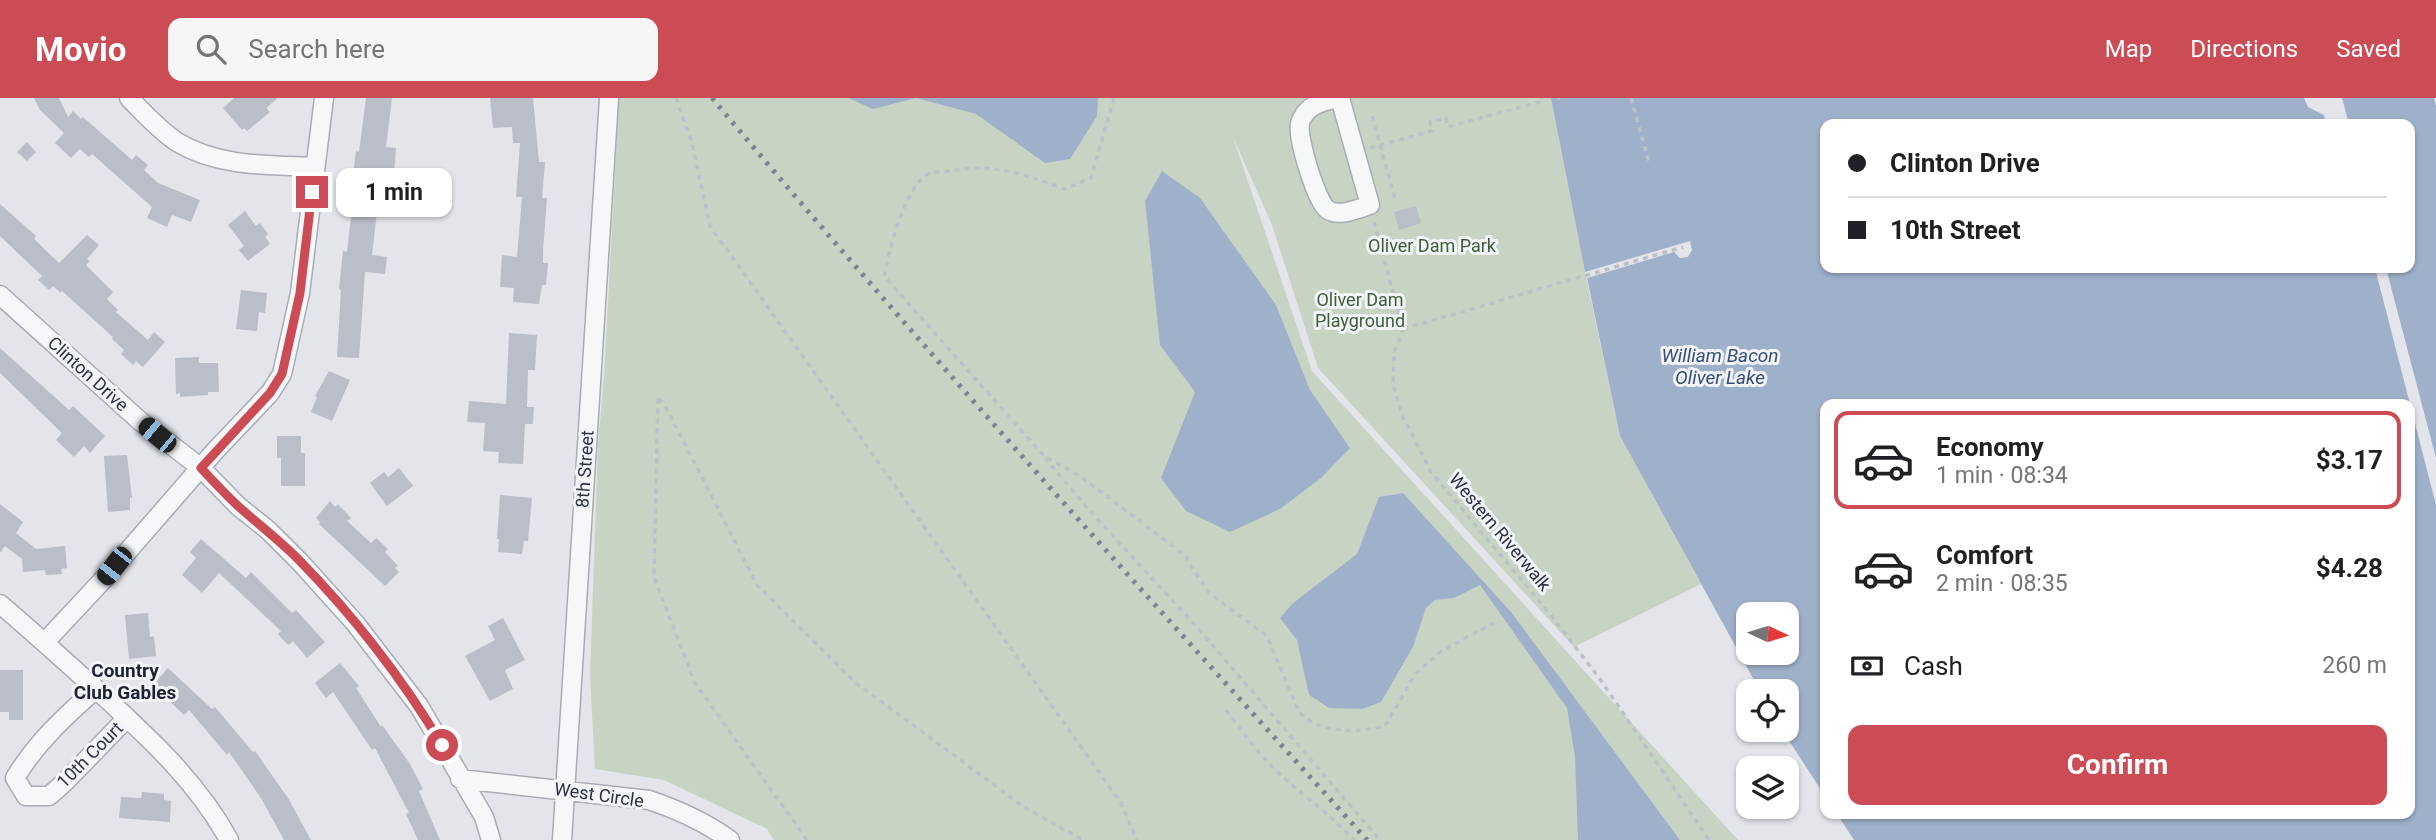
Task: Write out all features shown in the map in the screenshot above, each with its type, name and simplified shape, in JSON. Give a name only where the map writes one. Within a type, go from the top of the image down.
[{"type":"street","points":[[129,98],[159,128],[194,151],[257,165],[315,167]]},
{"type":"street","points":[[45,642],[270,393],[282,374],[300,293],[324,98]]},
{"type":"street","name":"8th Street","points":[[562,840],[609,98]]},
{"type":"street","points":[[1338,98],[1355,153],[1370,205],[1339,213],[1327,210],[1319,200],[1301,139],[1300,125],[1304,113],[1317,104],[1338,98]]},
{"type":"street","name":"Clinton Drive","points":[[0,295],[140,421],[201,468],[300,562],[355,623],[419,706],[484,817],[491,840]]},
{"type":"street","points":[[0,604],[127,718],[201,795],[229,840]]},
{"type":"street","name":"10th Court","points":[[96,689],[66,715],[25,761],[15,778],[26,796],[49,796],[127,718]]},
{"type":"street","name":"West Circle","points":[[460,779],[649,800],[709,825],[730,840]]},
{"type":"path","points":[[676,98],[692,143],[710,226],[1121,803],[1137,840]]},
{"type":"path","points":[[1114,98],[1091,178],[1065,189],[1011,170],[965,168],[928,174],[908,197],[890,247],[884,276],[1090,511],[1195,625],[1380,840]]},
{"type":"path","points":[[1355,153],[1432,131],[1430,122],[1446,118],[1448,127],[1543,101],[1542,98]]},
{"type":"path","points":[[1631,98],[1649,163]]},
{"type":"path","points":[[1372,116],[1396,204]]},
{"type":"path","points":[[1370,205],[1403,329],[1683,247]]},
{"type":"path","name":"Western Riverwalk","points":[[1403,329],[1394,353],[1393,384],[1403,417],[1431,472],[1550,614],[1600,679],[1709,840]]},
{"type":"path","points":[[807,840],[695,683],[654,577],[658,397],[668,411],[757,585],[856,683],[1024,807],[1083,840]]},
{"type":"path","points":[[1044,456],[1080,476],[1187,557],[1209,593],[1267,636],[1298,710],[1304,719],[1313,723],[1365,732],[1385,726],[1416,673],[1441,651],[1494,623]]},
{"type":"path","points":[[1226,710],[1259,754],[1333,818],[1353,840]]},
{"type":"green space","points":[[619,98],[1551,98],[1620,436],[1701,584],[1574,647],[1318,368],[1272,225],[1233,137],[1312,371],[1738,840],[774,840],[767,829],[664,780],[595,769],[590,675],[598,445]]},
{"type":"water","points":[[848,98],[916,98],[873,109]]},
{"type":"water","points":[[916,98],[1098,98],[1097,116],[1070,159],[1045,163],[976,114]]},
{"type":"water","name":"William Bacon Oliver Lake","points":[[1551,98],[2304,98],[2308,107],[2324,115],[2325,119],[1820,119],[1820,273],[2376,273],[2409,399],[1820,399],[1820,788],[1790,742],[1799,742],[1799,679],[1753,679],[1746,665],[1799,665],[1799,602],[1736,602],[1736,647],[1620,436],[1587,278],[1674,252],[1680,258],[1688,257],[1692,250],[1690,241],[1585,272]]},
{"type":"water","points":[[2342,98],[2434,98],[2436,458],[2387,273],[2415,273],[2415,119],[2348,119]]},
{"type":"water","points":[[1162,171],[1200,198],[1276,305],[1310,390],[1350,448],[1321,478],[1280,509],[1230,532],[1186,511],[1161,478],[1195,392],[1160,345],[1145,201]]},
{"type":"water","name":"William Bacon Oliver Lake","points":[[2415,423],[2436,505],[2436,840],[1854,840],[1840,819],[2415,819]]},
{"type":"water","points":[[1403,493],[1511,612],[1680,840],[1578,840],[1575,757],[1567,708],[1480,585],[1454,598],[1435,600],[1426,608],[1413,647],[1381,702],[1362,709],[1329,708],[1309,695],[1297,640],[1280,618],[1292,604],[1357,554],[1379,497]]},
{"type":"building","points":[[34,98],[59,98],[68,117],[73,111],[132,160],[136,155],[148,165],[144,170],[158,183],[200,200],[191,222],[172,215],[167,227],[147,218],[152,207],[92,154],[89,157],[80,149],[71,158],[55,143],[64,133],[40,110]]},
{"type":"building","points":[[234,98],[278,98],[266,108],[270,112],[247,131],[244,128],[242,130],[223,108]]},
{"type":"building","points":[[366,98],[392,98],[386,147],[396,148],[394,177],[381,177],[372,255],[387,257],[385,274],[365,272],[359,358],[337,357],[343,251],[347,252],[352,207],[355,207],[359,182],[352,181]]},
{"type":"building","points":[[490,98],[533,98],[539,162],[545,162],[542,198],[547,198],[543,263],[548,263],[546,285],[542,285],[539,304],[513,302],[514,288],[500,287],[502,255],[517,257],[522,197],[516,197],[520,143],[513,143],[512,127],[493,128]]},
{"type":"building","points":[[27,142],[36,152],[27,161],[17,152]]},
{"type":"building","points":[[0,204],[36,236],[34,239],[59,263],[87,235],[99,245],[87,259],[90,261],[86,265],[113,292],[107,299],[118,310],[116,312],[148,340],[154,332],[165,342],[143,367],[136,361],[133,365],[121,354],[124,350],[113,337],[62,291],[61,293],[53,286],[49,290],[38,280],[42,276],[0,236]]},
{"type":"building","points":[[1416,206],[1421,223],[1399,230],[1394,212]]},
{"type":"building","points":[[245,211],[256,226],[260,223],[268,234],[265,237],[270,244],[248,261],[239,250],[244,246],[228,225]]},
{"type":"building","points":[[241,290],[267,293],[265,313],[259,312],[257,331],[236,329]]},
{"type":"building","points":[[509,333],[537,335],[535,370],[528,370],[527,407],[534,407],[533,424],[525,424],[523,464],[498,463],[499,452],[483,451],[485,423],[467,422],[469,401],[506,404]]},
{"type":"building","points":[[0,348],[69,410],[73,406],[105,436],[90,453],[84,446],[74,457],[56,440],[62,433],[0,373]]},
{"type":"building","points":[[199,357],[199,363],[218,363],[219,392],[180,397],[180,393],[176,394],[175,358]]},
{"type":"building","points":[[329,371],[350,380],[332,421],[311,412],[317,397],[315,396]]},
{"type":"building","points":[[277,436],[301,436],[301,453],[305,453],[305,486],[281,486],[281,458],[277,458]]},
{"type":"building","points":[[127,455],[132,498],[130,510],[108,512],[104,456]]},
{"type":"building","points":[[399,468],[413,486],[387,506],[370,483],[384,472],[388,477]]},
{"type":"building","points":[[500,495],[532,498],[528,541],[524,541],[522,554],[498,552]]},
{"type":"building","points":[[330,501],[335,507],[338,504],[351,518],[347,521],[371,543],[376,538],[388,549],[385,552],[398,566],[395,568],[399,572],[385,586],[319,524],[316,518]]},
{"type":"building","points":[[0,504],[23,522],[16,533],[36,549],[65,546],[67,568],[61,569],[62,574],[46,575],[45,570],[23,572],[22,559],[5,546],[0,553]]},
{"type":"building","points":[[201,539],[246,578],[251,572],[292,613],[296,610],[325,642],[307,658],[293,641],[288,645],[278,634],[281,631],[219,573],[202,593],[182,575],[196,558],[190,552]]},
{"type":"building","points":[[148,613],[150,637],[154,636],[156,656],[129,659],[125,615]]},
{"type":"building","points":[[503,618],[525,660],[505,670],[513,689],[490,701],[465,656],[495,640],[488,626]]},
{"type":"building","points":[[340,663],[359,686],[356,688],[381,727],[382,725],[410,764],[423,789],[419,791],[440,840],[418,840],[406,814],[409,813],[375,748],[372,750],[333,692],[326,698],[315,683]]},
{"type":"building","points":[[168,668],[212,709],[215,707],[253,752],[255,751],[288,798],[311,840],[284,840],[261,798],[229,752],[227,755],[189,710],[184,715],[153,685]]},
{"type":"building","points":[[0,670],[23,670],[23,720],[9,720],[9,712],[0,712]]},
{"type":"building","points":[[142,792],[164,794],[164,800],[171,801],[170,822],[119,818],[121,797],[141,798]]},
{"type":"railway","points":[[712,98],[954,379],[1367,840]]},
{"type":"district","name":"Country Club Gables","points":[[125,681]]},
{"type":"route","points":[[312,192],[300,293],[282,374],[270,393],[201,468],[300,562],[355,623],[419,706],[442,745]]},
{"type":"park label","name":"Oliver Dam Park","points":[[1432,246]]},
{"type":"park label","name":"Oliver Dam Playground","points":[[1360,310]]}]
